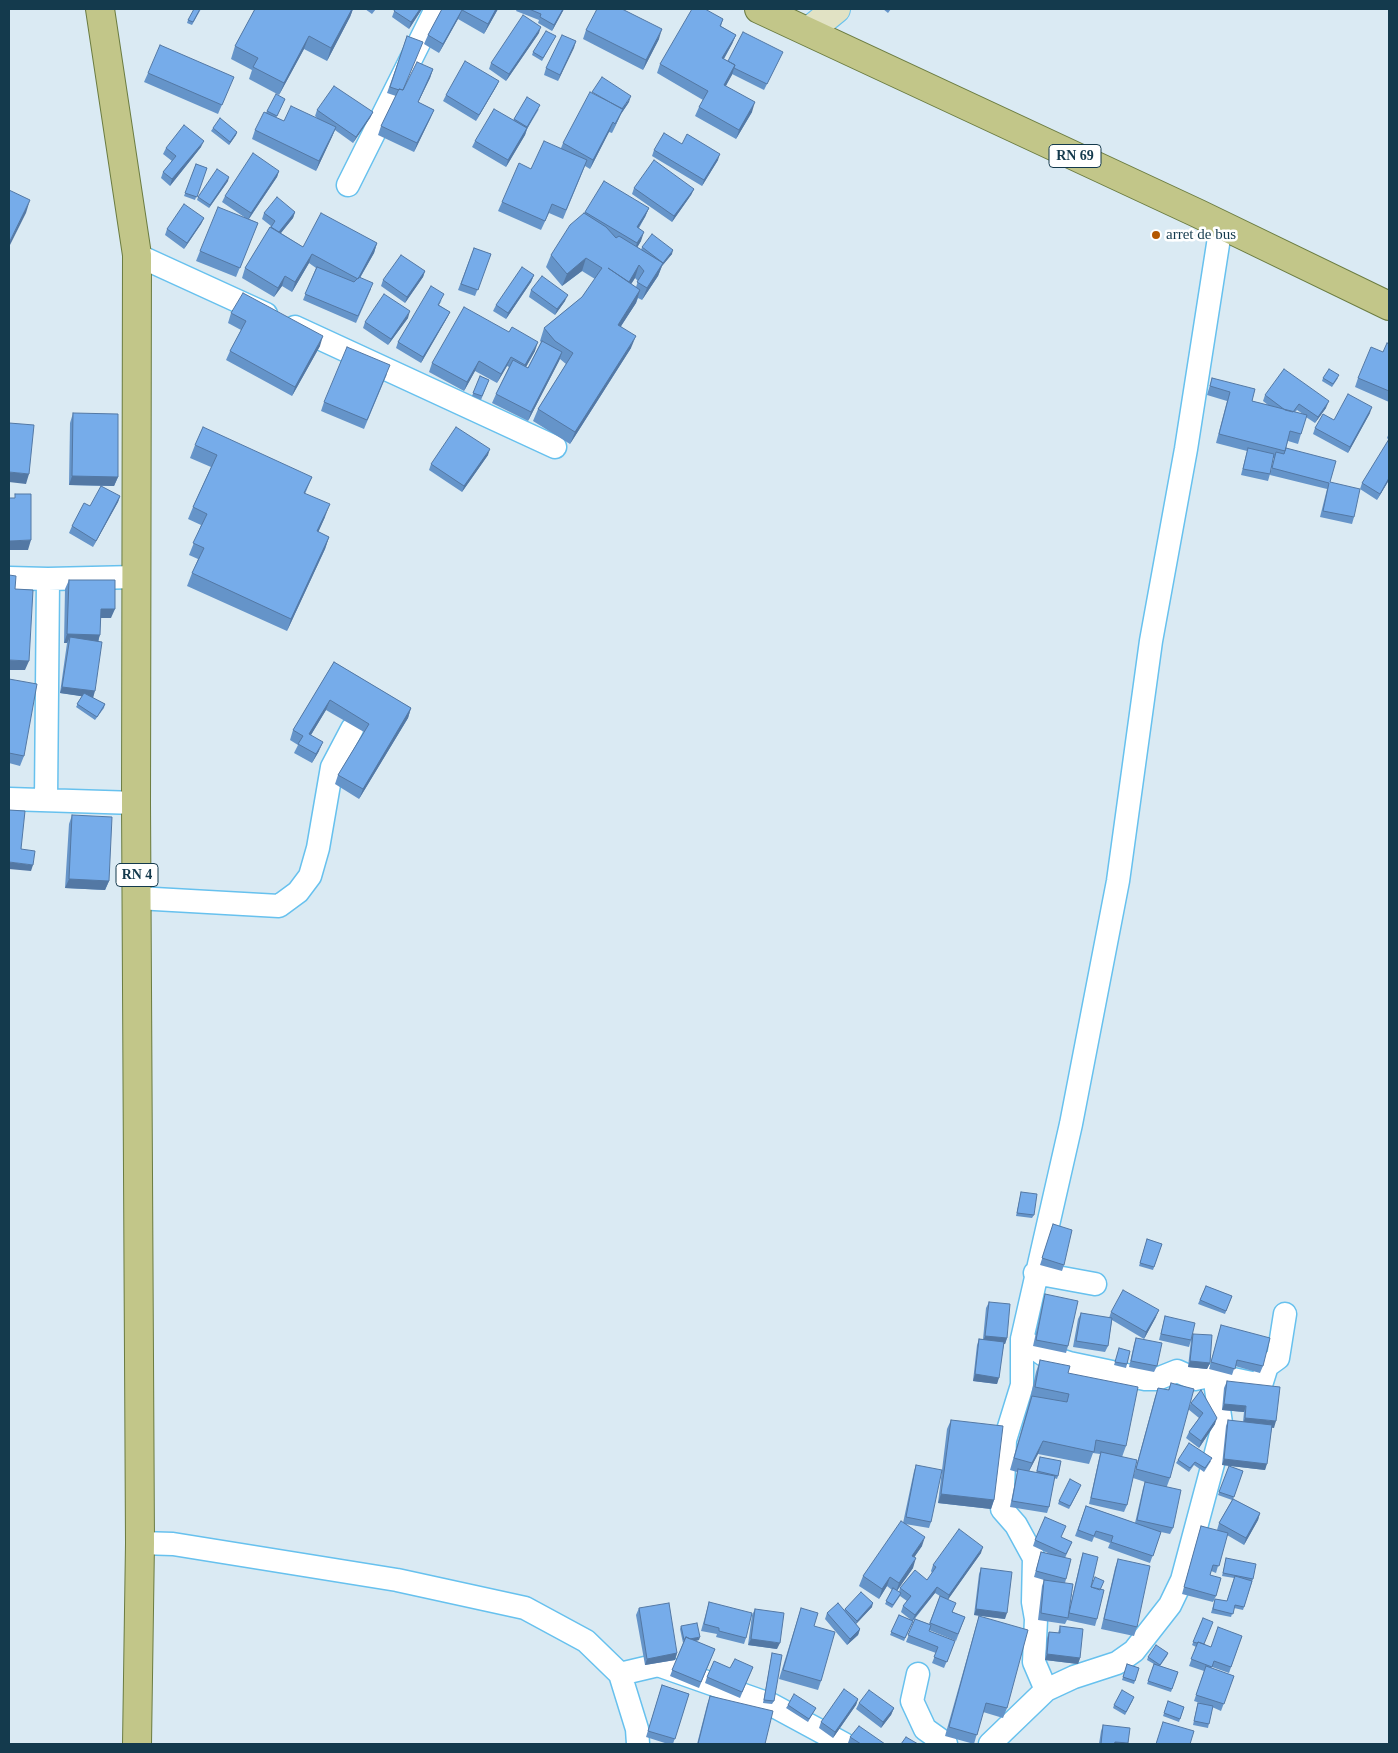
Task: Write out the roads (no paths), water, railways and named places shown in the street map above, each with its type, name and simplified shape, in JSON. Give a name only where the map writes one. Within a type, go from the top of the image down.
[{"type":"main road","name":"RN 4","points":[[100,9],[137,255],[136,803],[140,1543],[137,1744]]},
{"type":"main road","name":"RN 69","points":[[759,9],[815,20],[1221,224],[1389,306]]},
{"type":"main road","points":[[815,20],[836,9]]},
{"type":"street","points":[[348,185],[436,9]]},
{"type":"street","points":[[1046,1690],[1034,1662],[1036,1619],[1033,1602],[1034,1558],[1016,1525],[1002,1509],[1004,1440],[1022,1385],[1022,1339],[1036,1282],[1035,1273],[1071,1124],[1118,881],[1151,642],[1186,449],[1221,224]]},
{"type":"street","points":[[137,255],[555,447]]},
{"type":"street","points":[[9,578],[48,580],[136,577]]},
{"type":"street","points":[[46,800],[48,580]]},
{"type":"street","points":[[137,898],[279,906],[298,892],[310,876],[318,848],[332,767],[352,729]]},
{"type":"street","points":[[9,799],[136,803]]},
{"type":"street","points":[[1035,1273],[1095,1284]]},
{"type":"street","points":[[1022,1339],[1044,1355],[1070,1363],[1145,1379],[1157,1378],[1177,1371],[1195,1379],[1214,1375],[1261,1385],[1267,1366],[1278,1358],[1284,1314]]},
{"type":"street","points":[[990,1744],[1046,1690],[1074,1677],[1117,1663],[1134,1651],[1170,1606],[1182,1580],[1222,1430],[1214,1375]]},
{"type":"street","points":[[140,1543],[173,1544],[397,1580],[526,1608],[586,1641],[620,1674],[637,1729],[638,1744]]},
{"type":"street","points":[[620,1674],[658,1666],[772,1705],[844,1744]]},
{"type":"street","points":[[918,1674],[912,1701],[925,1729],[946,1744]]},
{"type":"place","name":"arret de bus","points":[[1156,235]]}]
